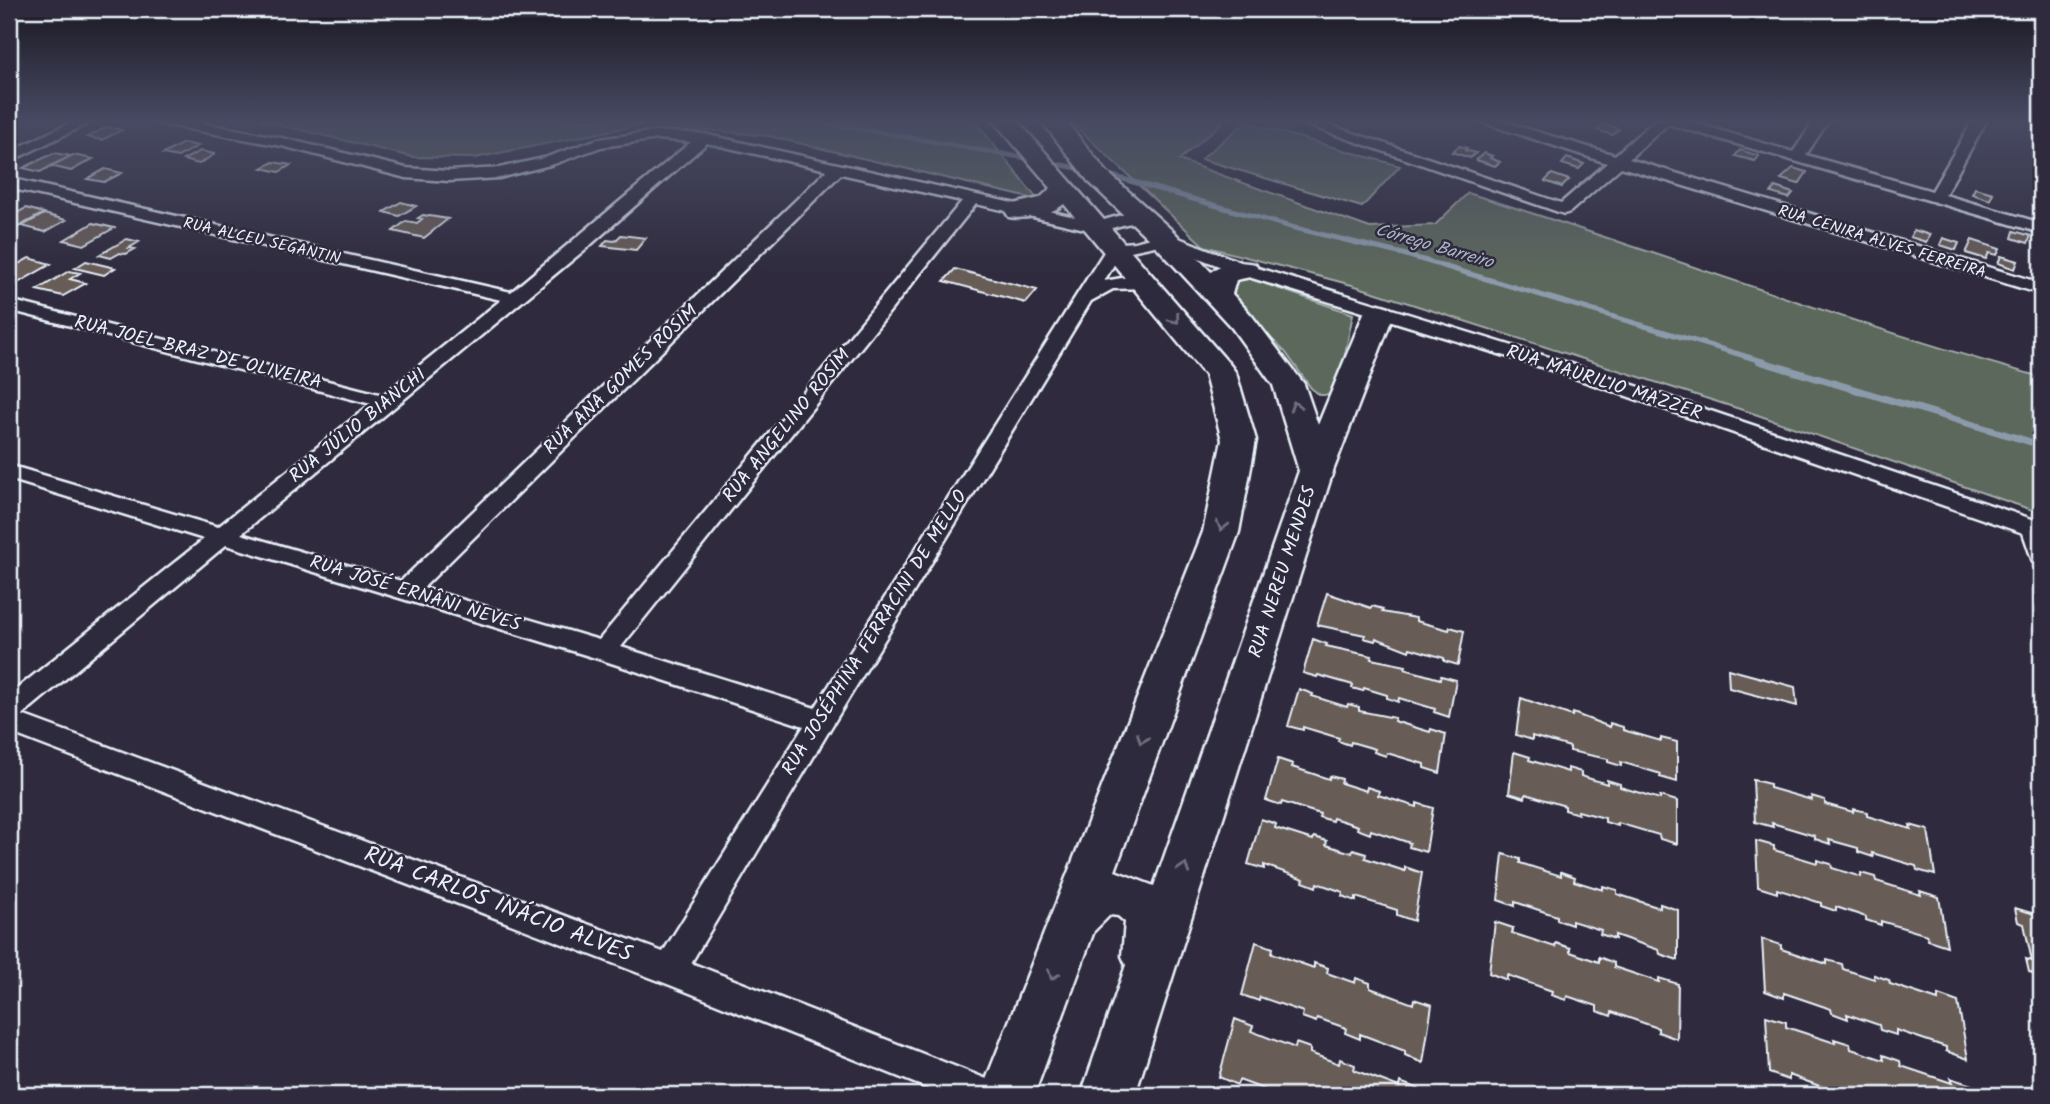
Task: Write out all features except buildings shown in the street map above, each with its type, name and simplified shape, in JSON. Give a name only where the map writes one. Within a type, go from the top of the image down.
[{"type":"main road","points":[[1007,1095],[1221,532],[1239,440],[1220,373],[1107,238],[1047,172]]},
{"type":"main road","name":"RUA NEREU MENDES","points":[[1093,172],[1165,239],[1242,322],[1288,384],[1316,471],[1108,1095]]},
{"type":"main road","points":[[1018,211],[1049,203],[1063,190]]},
{"type":"main road","points":[[1217,295],[1219,280],[1227,273],[1245,270]]},
{"type":"main road","points":[[1316,471],[1379,313]]},
{"type":"main road","points":[[1074,918],[1091,897],[1105,893],[1135,898],[1146,909],[1150,930],[1139,1002]]},
{"type":"street","points":[[400,172],[450,176],[505,172]]},
{"type":"street","name":"RUA JÚLIO BIANCHI","points":[[9,710],[515,298],[665,172]]},
{"type":"street","name":"RUA ANA GOMES ROSIM","points":[[405,591],[834,172]]},
{"type":"street","points":[[848,172],[1018,211],[1135,247],[1165,239]]},
{"type":"street","points":[[1453,172],[1564,209],[1606,172]]},
{"type":"street","name":"RUA CENIRA ALVES FERREIRA","points":[[1649,172],[2041,289]]},
{"type":"street","points":[[1844,172],[2041,228]]},
{"type":"street","points":[[1936,198],[1951,172]]},
{"type":"street","name":"RUA ALCEU SEGANTIN","points":[[9,183],[515,298]]},
{"type":"street","name":"RUA ANGELINO ROSIM","points":[[604,651],[971,200]]},
{"type":"street","points":[[1107,238],[1111,222],[1142,218]]},
{"type":"street","name":"RUA JOSÉPHINA FERRACINI DE MELLO","points":[[670,970],[1083,298],[1107,238]]},
{"type":"street","name":"RUA MAURILIO MAZZER","points":[[1165,239],[1245,270],[1561,367],[2037,530]]},
{"type":"street","points":[[1083,298],[1100,286],[1119,280],[1145,283]]},
{"type":"street","name":"RUA JOEL BRAZ DE OLIVEIRA","points":[[9,304],[387,402]]},
{"type":"street","name":"RUA JOSÉ ERNÂNI NEVES","points":[[9,472],[604,651],[821,721]]},
{"type":"street","points":[[2037,530],[2041,556]]},
{"type":"street","name":"RUA CARLOS INÁCIO ALVES","points":[[9,721],[670,970],[985,1095]]},
{"type":"green space","points":[[918,172],[1015,172],[1038,200]]},
{"type":"green space","points":[[1124,172],[1211,172],[1370,228],[1435,225],[1468,193],[1897,334],[2041,377],[2041,513],[1749,412],[1352,285],[1204,246]]},
{"type":"green space","points":[[1243,172],[1395,172],[1362,207]]},
{"type":"green space","points":[[1239,275],[1353,314],[1338,389],[1329,395],[1320,395],[1311,388],[1286,353],[1231,299],[1224,279]]},
{"type":"waterway","name":"Córrego Barreiro","points":[[1102,173],[1291,227],[1403,254],[1765,362]]},
{"type":"waterway","name":"Córrego Barreiro","points":[[1759,361],[2041,445]]}]
